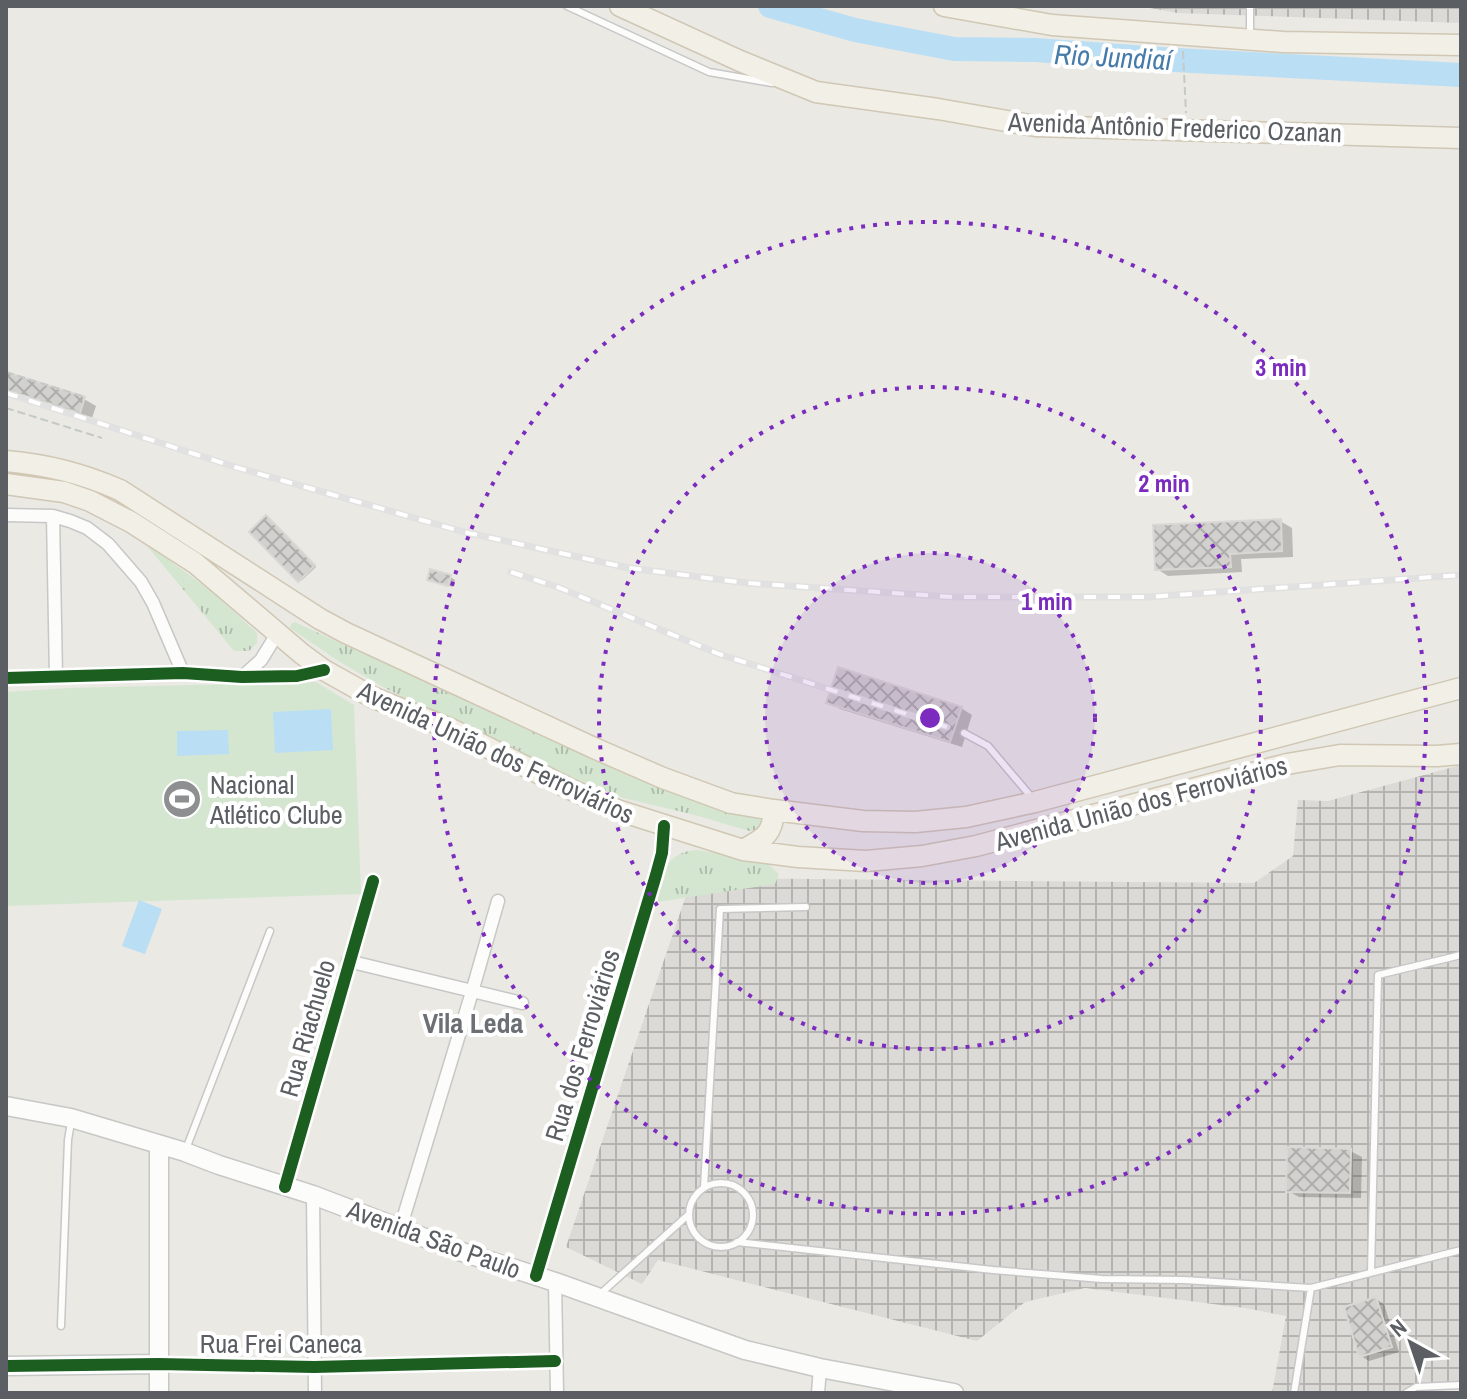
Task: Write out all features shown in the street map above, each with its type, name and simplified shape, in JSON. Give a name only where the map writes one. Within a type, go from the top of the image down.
[{"type":"main road","name":"Avenida Antônio Frederico Ozanan","points":[[620,6],[816,92],[1035,126],[1461,138]]},
{"type":"main road","points":[[944,6],[1052,25],[1283,42],[1461,45]]},
{"type":"main road","name":"Avenida União dos Ferroviários","points":[[6,461],[57,468],[120,490],[346,633],[663,778],[731,803],[774,810],[863,821],[915,822],[966,817],[1035,802],[1461,688]]},
{"type":"main road","name":"Avenida União dos Ferroviários","points":[[6,484],[64,492],[90,501],[131,522],[195,563],[324,670],[372,697],[617,810],[743,850],[866,861],[922,856],[976,846],[1287,764],[1340,755],[1461,754]]},
{"type":"main road","points":[[277,634],[286,614],[292,612],[320,619]]},
{"type":"main road","points":[[743,850],[767,835],[772,828],[774,810]]},
{"type":"main road","name":"Avenida São Paulo","points":[[6,1106],[71,1118],[185,1152],[745,1350],[908,1389],[954,1393]]},
{"type":"main road","points":[[159,1145],[159,1393]]},
{"type":"main road","name":"Rua Frei Caneca","points":[[6,1366],[158,1364]]},
{"type":"street","points":[[6,515],[53,516],[87,528],[108,544],[141,582],[183,673]]},
{"type":"street","points":[[53,516],[56,677]]},
{"type":"street","points":[[242,677],[261,660],[277,634]]},
{"type":"street","points":[[6,678],[183,673],[242,677],[297,676],[324,670]]},
{"type":"street","name":"Rua dos Ferroviários","points":[[536,1276],[656,875],[664,826]]},
{"type":"street","name":"Rua Riachuelo","points":[[285,1187],[373,881]]},
{"type":"street","points":[[400,1229],[498,901]]},
{"type":"street","points":[[348,961],[522,1003]]},
{"type":"street","points":[[313,1195],[315,1393]]},
{"type":"street","points":[[555,1282],[557,1393]]},
{"type":"street","name":"Rua Frei Caneca","points":[[158,1364],[314,1367],[555,1361]]},
{"type":"street","points":[[818,1393],[820,1368]]},
{"type":"lane","points":[[567,6],[709,72],[816,92]]},
{"type":"lane","points":[[1250,6],[1250,39]]},
{"type":"lane","points":[[964,733],[988,746],[1035,802]]},
{"type":"lane","points":[[524,777],[546,776]]},
{"type":"lane","points":[[704,1187],[720,909],[806,907]]},
{"type":"lane","points":[[185,1152],[270,931]]},
{"type":"lane","points":[[1371,1272],[1378,975],[1461,955]]},
{"type":"lane","points":[[61,1326],[71,1118]]},
{"type":"lane","points":[[737,1242],[749,1230],[753,1214],[749,1198],[736,1186],[720,1182],[704,1187],[692,1199],[688,1215],[693,1232],[705,1243],[721,1247],[737,1242],[993,1270],[1102,1279],[1184,1280],[1311,1288],[1461,1250]]},
{"type":"lane","points":[[595,1298],[688,1215]]},
{"type":"lane","points":[[1294,1393],[1311,1288]]},
{"type":"lane","points":[[1406,1393],[1416,1387],[1461,1385]]},
{"type":"path","points":[[1183,47],[1188,130]]},
{"type":"path","points":[[6,372],[85,397]]},
{"type":"path","points":[[6,390],[80,413]]},
{"type":"path","points":[[6,408],[102,438]]},
{"type":"shaded area","points":[[1139,6],[1461,6],[1461,23],[1177,13]]},
{"type":"shaded area","points":[[1461,765],[1461,1387],[1426,1393],[1272,1393],[1286,1316],[1245,1308],[1085,1288],[1025,1302],[977,1341],[658,1260],[642,1284],[566,1247],[692,878],[1254,883],[1293,856],[1298,800],[1328,801]]},
{"type":"green space","points":[[143,541],[211,591],[257,633],[257,643],[249,651],[234,651]]},
{"type":"green space","points":[[295,622],[361,653],[759,815],[763,824],[759,830],[749,831],[623,798],[543,766],[385,688],[340,662],[290,628]]},
{"type":"green space","name":"Nacional Atlético Clube","points":[[316,682],[354,705],[361,894],[6,906],[6,692]]},
{"type":"green space","points":[[698,850],[766,862],[779,874],[775,884],[657,902],[667,866],[678,855]]},
{"type":"water","points":[[331,709],[333,750],[275,753],[273,712]]},
{"type":"water","points":[[228,730],[229,754],[177,756],[177,731]]},
{"type":"water","points":[[139,900],[162,909],[145,954],[122,946]]},
{"type":"building","points":[[6,372],[85,397],[80,413],[6,390]]},
{"type":"building","points":[[266,515],[315,565],[298,582],[249,532]]},
{"type":"building","points":[[1281,519],[1282,551],[1230,554],[1231,567],[1155,570],[1153,525]]},
{"type":"building","points":[[430,569],[451,575],[448,586],[427,580]]},
{"type":"building","points":[[838,667],[962,707],[950,742],[826,703]]},
{"type":"building","points":[[1287,1147],[1351,1149],[1350,1193],[1286,1192]]},
{"type":"building","points":[[1376,1297],[1392,1347],[1359,1357],[1344,1307]]},
{"type":"waterway","name":"Rio Jundiaí","points":[[770,6],[855,30],[954,49],[1035,50],[1461,75]]},
{"type":"railway","points":[[6,393],[235,467],[464,532],[629,568],[747,583],[952,597],[1148,597],[1461,575]]},
{"type":"railway","points":[[511,572],[560,588],[719,654],[947,727]]},
{"type":"cycle path","points":[[6,678],[183,673],[242,677],[297,676],[324,670]]},
{"type":"cycle path","points":[[536,1276],[656,875],[664,826]]},
{"type":"cycle path","points":[[285,1187],[373,881]]},
{"type":"cycle path","points":[[6,1366],[158,1364],[314,1367],[555,1361]]},
{"type":"place","name":"Nacional Atlético Clube","points":[[182,799]]},
{"type":"district","name":"Vila Leda","points":[[473,1023]]}]
